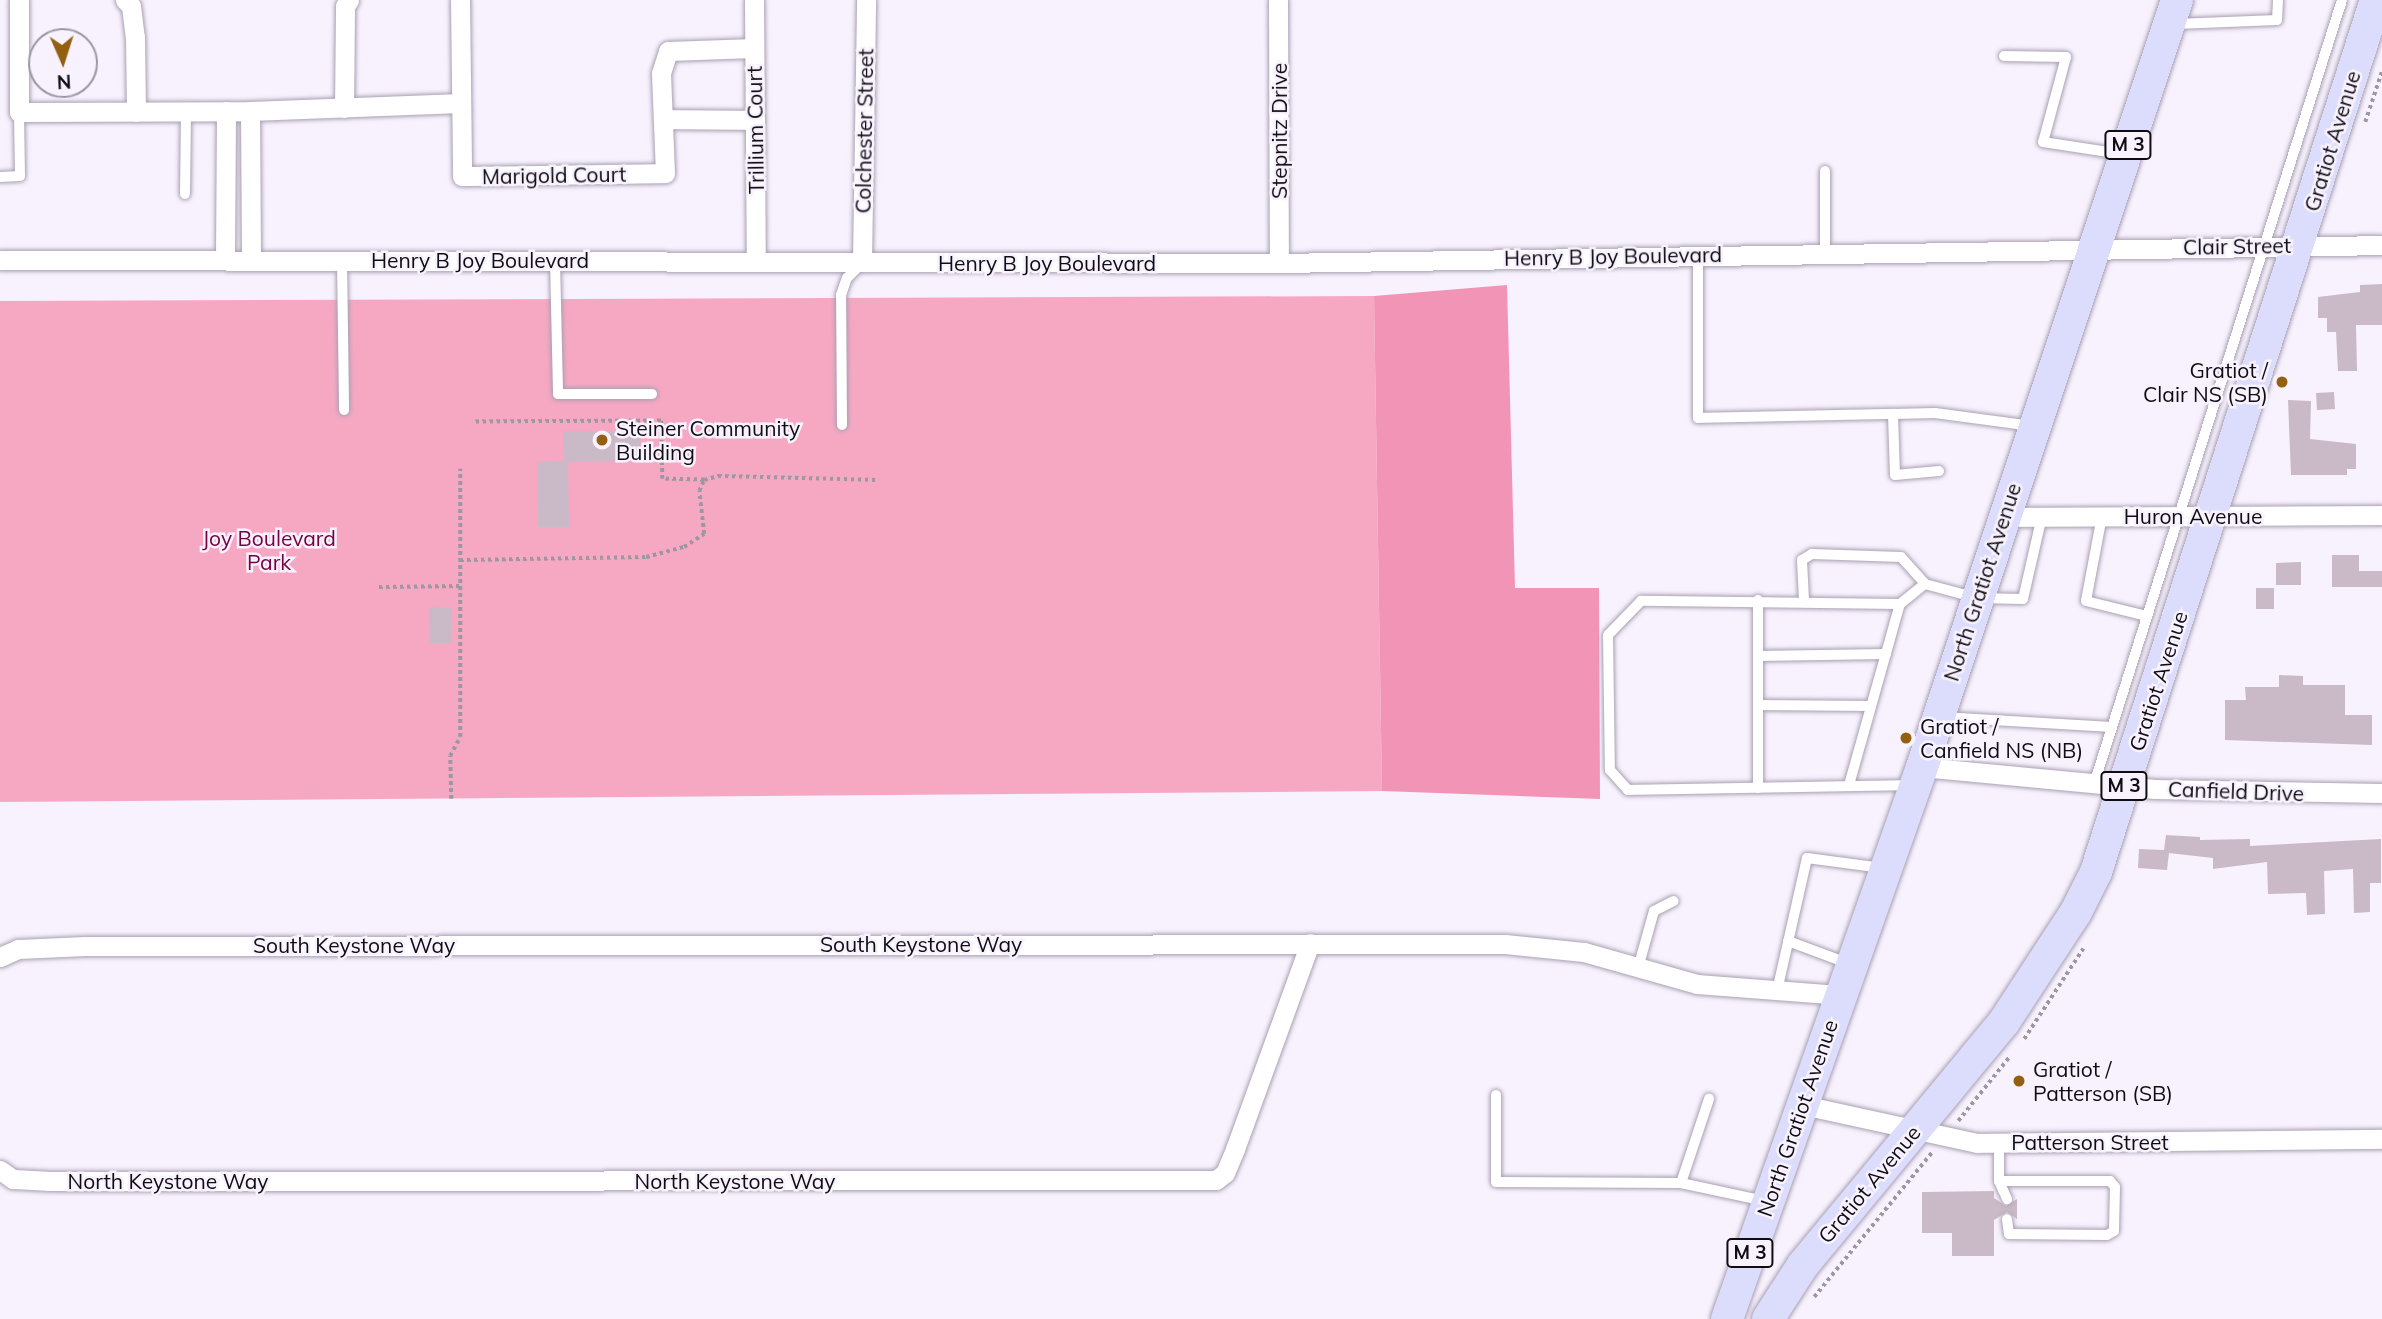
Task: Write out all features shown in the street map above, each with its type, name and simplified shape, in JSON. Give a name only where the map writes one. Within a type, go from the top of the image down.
[{"type":"main road","name":"Gratiot Avenue","points":[[1768,1319],[1803,1265],[2004,1022],[2076,912],[2097,869],[2110,782],[2211,517],[2376,0]]},
{"type":"main road","name":"North Gratiot Avenue","points":[[1727,1319],[1839,995],[1919,776],[2169,22]]},
{"type":"street","points":[[19,0],[19,111],[250,111],[461,103]]},
{"type":"street","points":[[125,0],[131,6],[135,37],[136,112]]},
{"type":"street","points":[[344,107],[345,6],[349,0]]},
{"type":"street","name":"Marigold Court","points":[[460,0],[462,176],[665,173],[662,73],[668,51],[754,48]]},
{"type":"street","name":"Trillium Court","points":[[754,0],[756,261]]},
{"type":"street","name":"Colchester Street","points":[[862,262],[866,0]]},
{"type":"street","name":"Stepnitz Drive","points":[[1278,0],[1279,263]]},
{"type":"street","points":[[225,258],[226,111]]},
{"type":"street","points":[[250,111],[251,258]]},
{"type":"street","points":[[664,119],[755,120]]},
{"type":"street","name":"Clair Street","points":[[2093,249],[2382,244]]},
{"type":"street","name":"Henry B Joy Boulevard","points":[[0,260],[251,258],[1279,263],[2093,249]]},
{"type":"street","name":"Huron Avenue","points":[[2004,517],[2382,516]]},
{"type":"street","name":"Canfield Drive","points":[[1919,776],[2110,782],[2245,793],[2382,793]]},
{"type":"street","name":"South Keystone Way","points":[[0,957],[18,949],[99,946],[1310,943],[1549,947],[1698,985],[1839,995]]},
{"type":"street","name":"North Keystone Way","points":[[0,1170],[13,1179],[47,1181],[1216,1180],[1225,1173],[1235,1149],[1310,943]]},
{"type":"street","name":"Patterson Street","points":[[1803,1105],[1913,1131],[1999,1142],[2382,1139]]},
{"type":"lane","points":[[2169,22],[2277,20],[2278,0]]},
{"type":"lane","points":[[2110,782],[2112,727],[2342,0]]},
{"type":"lane","points":[[2004,56],[2066,57],[2043,142],[2125,154]]},
{"type":"lane","points":[[0,177],[20,176],[19,111]]},
{"type":"lane","points":[[186,111],[186,194]]},
{"type":"lane","points":[[1825,171],[1825,252]]},
{"type":"lane","points":[[1698,255],[1702,322],[1698,418],[1935,413],[2033,426]]},
{"type":"lane","points":[[342,259],[344,410]]},
{"type":"lane","points":[[555,260],[558,394],[652,394]]},
{"type":"lane","points":[[842,425],[841,295],[847,278],[862,262]]},
{"type":"lane","points":[[1893,414],[1895,475],[1939,471]]},
{"type":"lane","points":[[1804,600],[1802,560],[1812,554],[1901,557],[1925,584],[1978,598],[2023,599],[2042,516]]},
{"type":"lane","points":[[2102,516],[2086,601],[2147,616]]},
{"type":"lane","points":[[1849,785],[1900,604],[1925,584]]},
{"type":"lane","points":[[1758,600],[1758,789]]},
{"type":"lane","points":[[1900,604],[1804,600],[1641,601],[1608,635],[1610,770],[1628,790],[1849,785],[1919,776]]},
{"type":"lane","points":[[1758,656],[1886,654]]},
{"type":"lane","points":[[1758,705],[1871,706]]},
{"type":"lane","points":[[1938,717],[2112,727]]},
{"type":"lane","points":[[1777,991],[1807,858],[1886,869]]},
{"type":"lane","points":[[1638,968],[1654,911],[1674,901]]},
{"type":"lane","points":[[1788,941],[1851,964]]},
{"type":"lane","points":[[1496,1095],[1496,1182],[1681,1182],[1768,1202]]},
{"type":"lane","points":[[1681,1182],[1709,1099]]},
{"type":"lane","points":[[1999,1142],[1999,1181],[2007,1199]]},
{"type":"lane","points":[[1999,1181],[2110,1181],[2115,1187],[2113,1231],[2107,1235],[2009,1234],[2007,1219]]},
{"type":"path","points":[[2365,123],[2382,71]]},
{"type":"path","points":[[474,422],[660,421],[662,479],[704,480],[718,476],[879,480]]},
{"type":"path","points":[[451,799],[450,756],[460,737],[460,469]]},
{"type":"path","points":[[460,560],[646,558],[684,547],[704,534],[699,491],[704,480]]},
{"type":"path","points":[[379,587],[460,586]]},
{"type":"green space","name":"Joy Boulevard Park","points":[[1374,296],[1382,791],[0,802],[0,301]]},
{"type":"shaded area","points":[[1507,285],[1515,588],[1599,588],[1600,799],[1382,791],[1374,296]]},
{"type":"building","points":[[2382,284],[2382,325],[2356,325],[2357,371],[2338,371],[2336,332],[2327,332],[2327,318],[2318,318],[2318,297],[2360,292],[2360,285]]},
{"type":"building","points":[[2334,392],[2335,409],[2317,410],[2316,393]]},
{"type":"building","points":[[2288,400],[2311,401],[2310,439],[2356,444],[2356,469],[2347,469],[2347,475],[2291,475]]},
{"type":"building","points":[[563,431],[640,432],[641,461],[568,462],[569,527],[538,527],[537,462],[564,461]]},
{"type":"building","points":[[2332,555],[2359,555],[2359,571],[2382,571],[2382,587],[2332,587]]},
{"type":"building","points":[[2301,562],[2301,585],[2276,585],[2276,563]]},
{"type":"building","points":[[2256,588],[2274,588],[2274,609],[2256,609]]},
{"type":"building","points":[[429,607],[452,608],[451,643],[430,643]]},
{"type":"building","points":[[2279,675],[2303,676],[2303,685],[2345,685],[2345,715],[2372,715],[2372,745],[2225,740],[2225,700],[2246,700],[2245,687],[2279,687]]},
{"type":"building","points":[[2166,835],[2200,837],[2200,840],[2250,839],[2250,846],[2381,839],[2381,883],[2370,883],[2370,912],[2354,913],[2353,869],[2324,871],[2325,914],[2307,915],[2306,893],[2268,894],[2267,862],[2213,869],[2213,858],[2169,853],[2167,870],[2138,868],[2139,849],[2164,850]]},
{"type":"building","points":[[1994,1191],[1994,1198],[2006,1206],[2017,1199],[2017,1219],[2007,1212],[1994,1220],[1994,1256],[1952,1256],[1952,1233],[1922,1233],[1922,1192]]},
{"type":"place","name":"Gratiot / Clair NS (SB)","points":[[2282,382]]},
{"type":"place","name":"Steiner Community Building","points":[[602,440]]},
{"type":"place","name":"Gratiot / Canfield NS (NB)","points":[[1906,738]]},
{"type":"place","name":"Gratiot / Patterson (SB)","points":[[2019,1081]]}]
